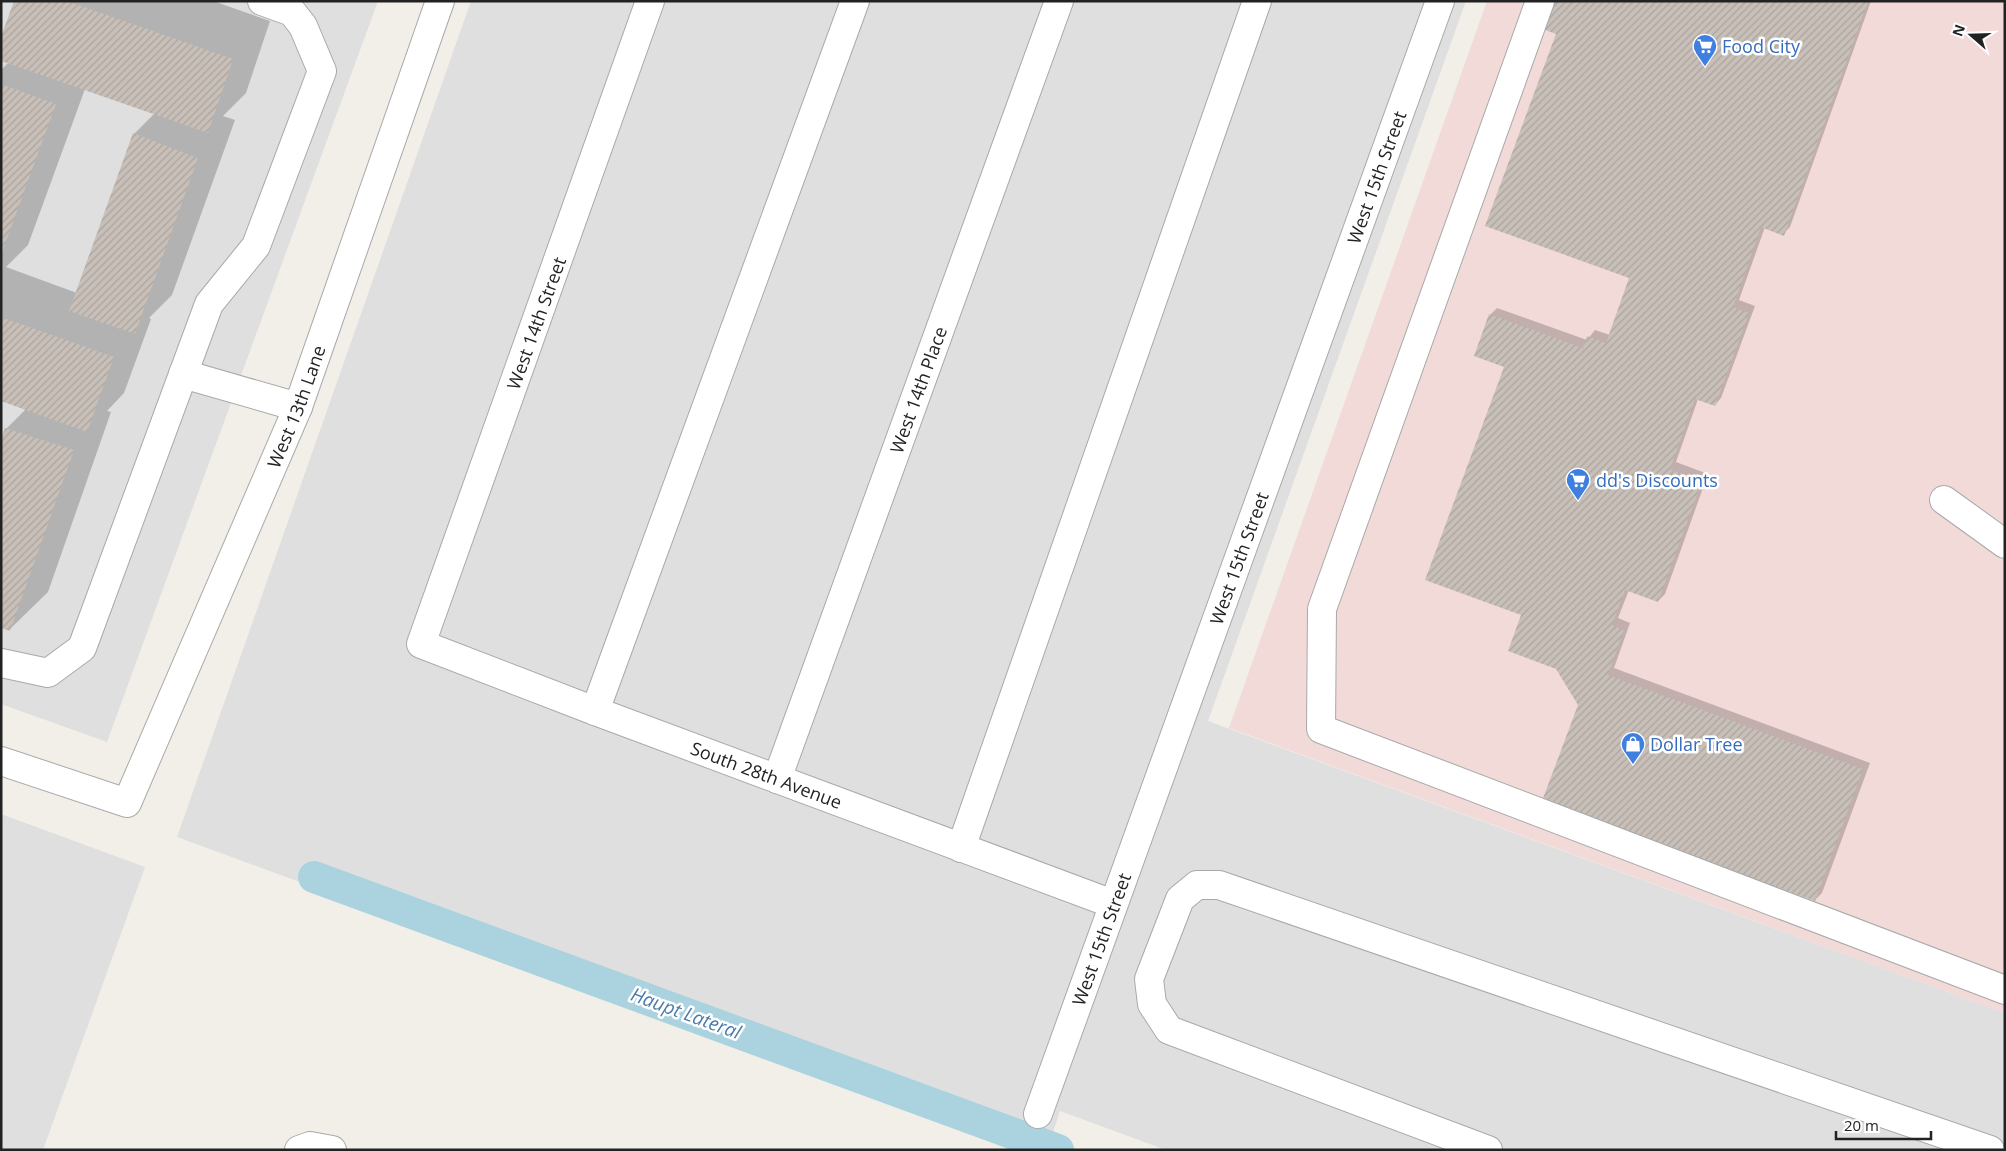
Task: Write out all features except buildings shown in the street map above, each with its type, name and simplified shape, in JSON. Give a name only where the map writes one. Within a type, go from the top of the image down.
[{"type":"street","points":[[1,663],[48,673],[82,648],[209,304],[256,246],[322,72],[303,26],[292,12],[262,1]]},
{"type":"street","name":"West 13th Lane","points":[[1,761],[127,803],[298,407],[440,1]]},
{"type":"street","name":"West 14th Street","points":[[421,644],[650,1]]},
{"type":"street","points":[[595,712],[854,1]]},
{"type":"street","name":"West 14th Place","points":[[777,779],[1058,1]]},
{"type":"street","points":[[961,848],[1257,1]]},
{"type":"street","name":"West 15th Street","points":[[1038,1114],[1440,1]]},
{"type":"street","points":[[1540,1],[1322,608],[1321,729],[2005,990]]},
{"type":"street","points":[[183,374],[298,407]]},
{"type":"street","points":[[1944,500],[2005,544]]},
{"type":"street","name":"South 28th Avenue","points":[[421,644],[595,712],[1113,904]]},
{"type":"street","points":[[1488,1150],[1169,1030],[1152,1004],[1149,979],[1180,899],[1197,886],[1219,885],[1990,1150]]},
{"type":"street","points":[[299,1150],[310,1146],[332,1150]]},
{"type":"shaded area","points":[[1,1],[378,1],[107,742],[1,704]]},
{"type":"shaded area","points":[[471,1],[1466,1],[1208,721],[2005,1013],[2005,1150],[1166,1150],[1060,1111],[1047,1150],[1031,1150],[177,837]]},
{"type":"shaded area","points":[[1487,1],[2005,1],[2005,1013],[1229,728]]},
{"type":"shaded area","points":[[1,814],[145,867],[43,1150],[1,1150]]},
{"type":"waterway","name":"Haupt Lateral","points":[[314,877],[1058,1150]]},
{"type":"place","name":"Food City","points":[[1705,67]]},
{"type":"place","name":"dd's Discounts","points":[[1578,501]]},
{"type":"place","name":"Dollar Tree","points":[[1633,765]]}]
